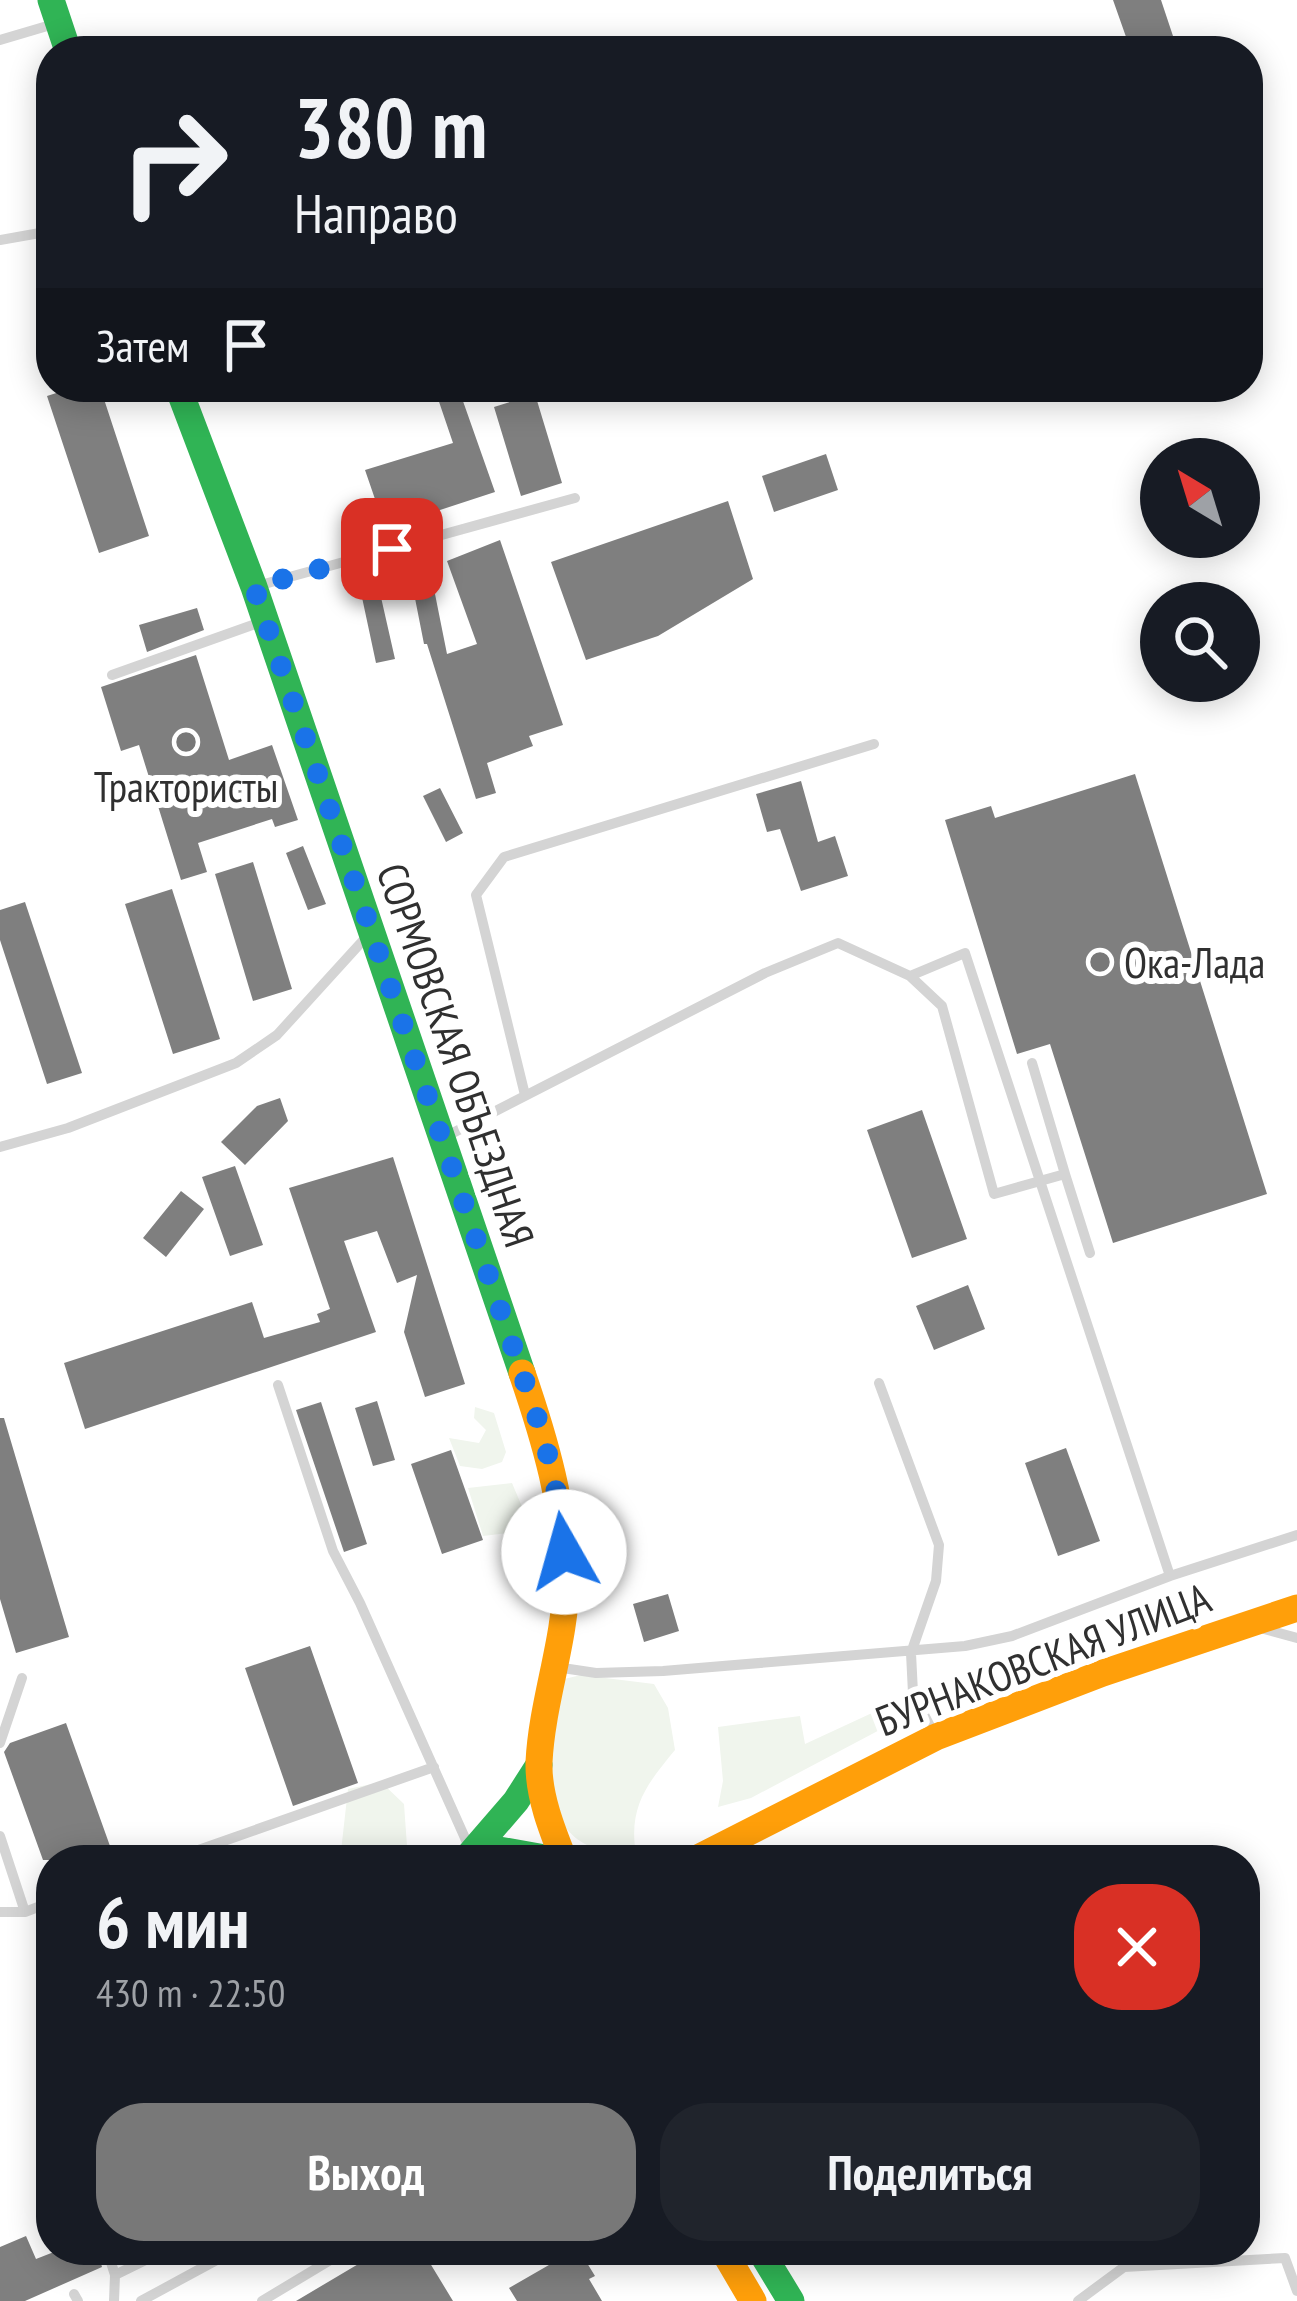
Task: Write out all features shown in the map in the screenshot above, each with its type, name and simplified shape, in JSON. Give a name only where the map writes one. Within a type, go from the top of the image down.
[{"type":"street","name":"СОРМОВСКАЯ ОБЪЕЗДНАЯ","points":[[184,402],[254,587],[544,1438],[562,1517],[566,1583],[539,1766]]},
{"type":"street","name":"БУРНАКОВСКАЯ УЛИЦА","points":[[724,1845],[936,1737],[1103,1673],[1297,1608]]},
{"type":"street","points":[[479,1845],[539,1766]]},
{"type":"street","points":[[539,1766],[556,1845]]},
{"type":"street","points":[[732,2265],[753,2301]]},
{"type":"street","points":[[769,2265],[791,2301]]},
{"type":"lane","points":[[0,40],[55,11]]},
{"type":"lane","points":[[0,240],[36,234]]},
{"type":"lane","points":[[254,587],[574,498]]},
{"type":"lane","points":[[112,674],[264,621]]},
{"type":"lane","points":[[525,1095],[476,895],[504,857],[874,744]]},
{"type":"lane","points":[[0,1147],[68,1128],[236,1064],[278,1035],[370,932]]},
{"type":"lane","points":[[440,1139],[765,973],[838,944],[910,976],[941,1006],[994,1194],[1064,1174]]},
{"type":"lane","points":[[910,976],[965,953],[1170,1576]]},
{"type":"lane","points":[[1032,1063],[1090,1252]]},
{"type":"lane","points":[[879,1384],[939,1545],[936,1581],[911,1653],[913,1693],[936,1737]]},
{"type":"lane","points":[[278,1385],[333,1551],[434,1767],[464,1845]]},
{"type":"lane","points":[[552,1666],[596,1673],[663,1671],[911,1653],[1012,1636],[1170,1576],[1297,1535]]},
{"type":"lane","points":[[1249,1624],[1297,1638]]},
{"type":"lane","points":[[0,1743],[22,1678]]},
{"type":"lane","points":[[213,1845],[434,1767]]},
{"type":"lane","points":[[0,1836],[25,1912]]},
{"type":"lane","points":[[0,1912],[36,1908]]},
{"type":"lane","points":[[1260,2258],[1291,2256],[1297,2291]]},
{"type":"lane","points":[[112,2265],[114,2301]]},
{"type":"lane","points":[[115,2275],[135,2265]]},
{"type":"lane","points":[[141,2301],[206,2265]]},
{"type":"lane","points":[[262,2301],[322,2265]]},
{"type":"lane","points":[[1078,2301],[1124,2267],[1154,2265]]},
{"type":"shaded area","points":[[475,1407],[494,1413],[506,1452],[502,1462],[482,1469],[460,1466],[449,1438],[479,1443],[486,1430],[474,1418]]},
{"type":"shaded area","points":[[512,1483],[523,1509],[524,1531],[483,1536],[468,1488]]},
{"type":"shaded area","points":[[581,1675],[654,1684],[668,1708],[675,1750],[642,1797],[635,1845],[591,1845],[561,1820],[549,1770],[556,1681]]},
{"type":"shaded area","points":[[872,1713],[889,1725],[751,1798],[718,1807],[723,1781],[718,1727],[800,1716],[805,1744]]},
{"type":"shaded area","points":[[381,1782],[404,1804],[407,1845],[342,1845],[348,1789]]},
{"type":"building","points":[[1113,0],[1161,0],[1173,36],[1126,36]]},
{"type":"building","points":[[49,402],[105,402],[149,536],[99,553]]},
{"type":"building","points":[[439,402],[463,402],[495,492],[385,528],[365,470],[453,443]]},
{"type":"building","points":[[537,402],[562,483],[521,496],[494,407]]},
{"type":"building","points":[[826,454],[838,490],[774,512],[762,476]]},
{"type":"building","points":[[728,501],[753,579],[658,636],[586,660],[551,562]]},
{"type":"building","points":[[500,540],[563,725],[529,736],[533,746],[487,763],[496,793],[476,799],[424,644],[410,573],[430,569],[447,654],[477,644],[447,561]]},
{"type":"building","points":[[378,584],[395,659],[376,663],[360,588]]},
{"type":"building","points":[[197,608],[204,630],[147,652],[139,625]]},
{"type":"building","points":[[196,655],[229,760],[272,745],[298,820],[275,827],[272,819],[198,843],[207,872],[181,880],[139,745],[121,751],[101,687]]},
{"type":"building","points":[[1135,774],[1267,1194],[1113,1243],[1050,1044],[1017,1054],[945,820],[991,806],[995,818]]},
{"type":"building","points":[[801,781],[818,842],[835,836],[848,876],[801,891],[780,829],[767,832],[756,794]]},
{"type":"building","points":[[440,788],[463,833],[446,842],[423,796]]},
{"type":"building","points":[[303,846],[326,904],[308,910],[286,853]]},
{"type":"building","points":[[253,862],[292,989],[253,1001],[215,874]]},
{"type":"building","points":[[172,889],[220,1039],[173,1054],[125,904]]},
{"type":"building","points":[[25,902],[82,1073],[47,1084],[0,940],[0,910]]},
{"type":"building","points":[[280,1098],[288,1121],[245,1165],[221,1142],[257,1106]]},
{"type":"building","points":[[922,1110],[967,1239],[912,1258],[867,1130]]},
{"type":"building","points":[[393,1157],[465,1384],[425,1397],[404,1332],[417,1275],[397,1283],[377,1231],[344,1241],[376,1332],[85,1429],[64,1363],[252,1302],[264,1338],[320,1322],[317,1314],[330,1309],[289,1188]]},
{"type":"building","points":[[235,1166],[263,1245],[230,1256],[202,1177]]},
{"type":"building","points":[[181,1191],[204,1209],[166,1257],[143,1238]]},
{"type":"building","points":[[968,1285],[985,1329],[934,1350],[916,1306]]},
{"type":"building","points":[[377,1401],[395,1460],[373,1466],[355,1408]]},
{"type":"building","points":[[321,1402],[367,1544],[344,1552],[296,1410]]},
{"type":"building","points":[[0,1418],[4,1418],[69,1637],[16,1653],[0,1599]]},
{"type":"building","points":[[1066,1448],[1100,1541],[1058,1556],[1025,1463]]},
{"type":"building","points":[[451,1450],[483,1540],[442,1554],[411,1464]]},
{"type":"building","points":[[668,1594],[679,1631],[644,1642],[633,1604]]},
{"type":"building","points":[[310,1646],[358,1783],[293,1806],[245,1668]]},
{"type":"building","points":[[66,1723],[110,1845],[38,1845],[4,1752],[10,1743]]},
{"type":"building","points":[[26,2236],[36,2265],[102,2267],[25,2301],[0,2301],[0,2247]]},
{"type":"building","points":[[357,2265],[431,2265],[453,2301],[296,2301]]},
{"type":"building","points":[[549,2265],[588,2265],[595,2276],[589,2279],[602,2301],[517,2301],[509,2288]]},
{"type":"traffic: fast","points":[[51,0],[63,36]]},
{"type":"traffic: fast","points":[[184,402],[254,587],[522,1373]]},
{"type":"traffic: fast","points":[[478,1845],[539,1765]]},
{"type":"traffic: fast","points":[[769,2265],[791,2301]]},
{"type":"traffic: slow","points":[[522,1373],[552,1475],[565,1553],[562,1625],[539,1762],[543,1800],[558,1845]]},
{"type":"traffic: slow","points":[[724,1845],[936,1737],[1103,1673],[1297,1608]]},
{"type":"traffic: slow","points":[[732,2265],[753,2301]]},
{"type":"place","name":"Трактористы","points":[[186,742]]},
{"type":"place","name":"Ока-Лада","points":[[1100,962]]},
{"type":"route","points":[[392,549],[254,587],[544,1438],[562,1517],[564,1552]]}]
